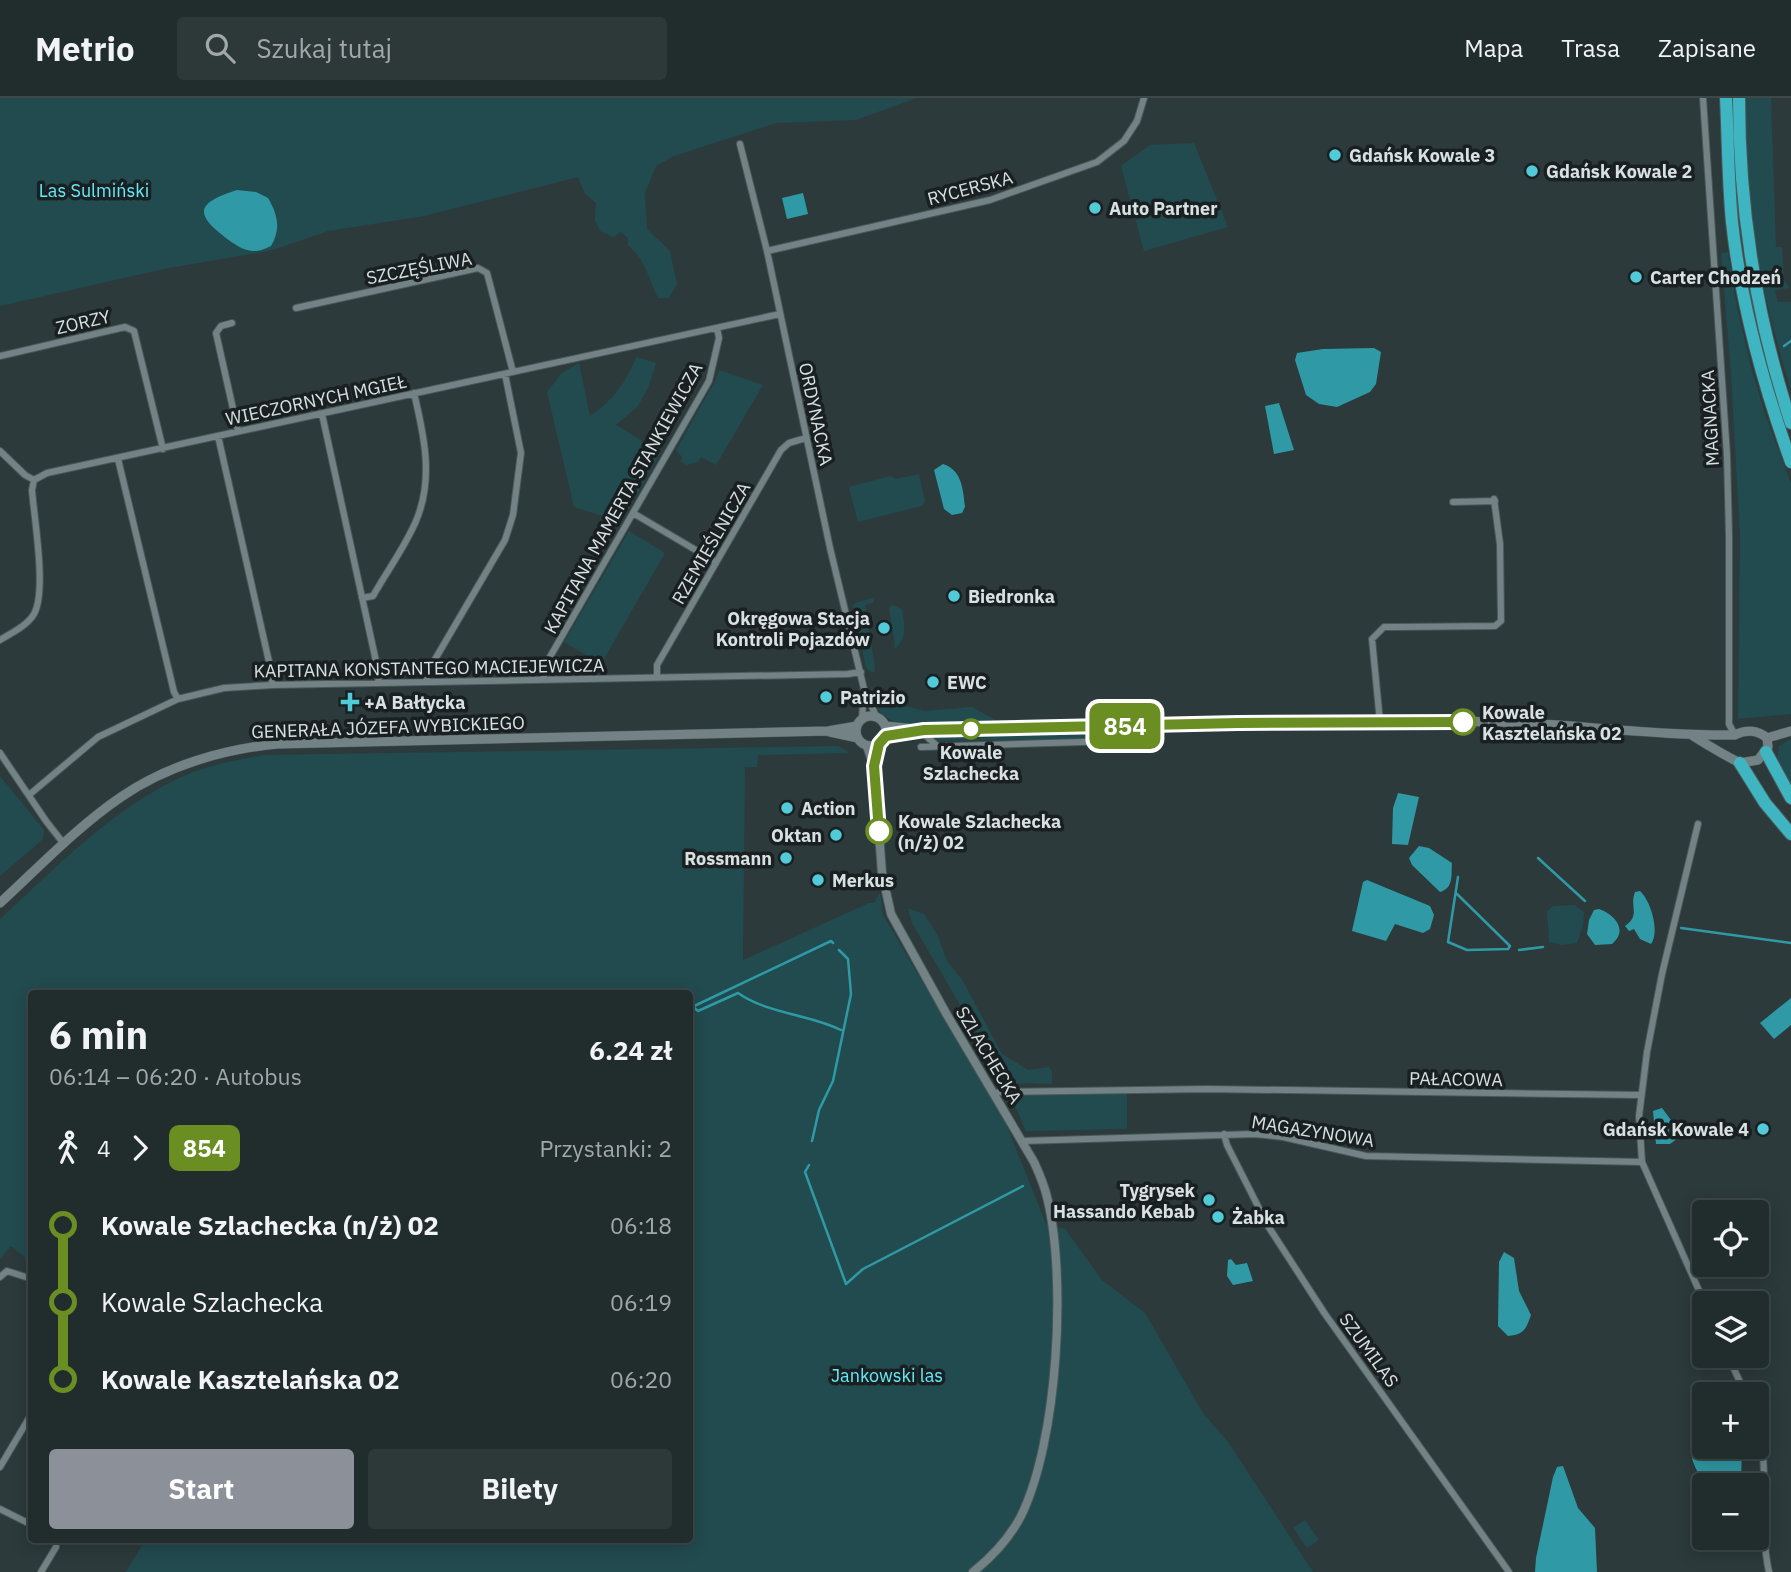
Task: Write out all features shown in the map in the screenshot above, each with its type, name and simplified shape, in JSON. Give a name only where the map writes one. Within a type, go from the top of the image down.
[{"type":"highway","points":[[1726,98],[1730,197],[1745,305],[1759,365],[1791,462]]},
{"type":"highway","points":[[1739,98],[1742,179],[1750,255],[1765,335],[1791,423]]},
{"type":"highway","points":[[1766,752],[1791,798]]},
{"type":"highway","points":[[1735,760],[1791,834]]},
{"type":"main road","points":[[876,716],[886,731],[879,744],[867,746],[858,738],[860,722],[876,716]]},
{"type":"main road","name":"GENERAŁA JÓZEFA WYBICKIEGO","points":[[828,732],[860,722]]},
{"type":"main road","points":[[886,731],[1380,722],[1524,723],[1693,736],[1756,732],[1767,738],[1791,731]]},
{"type":"main road","name":"GENERAŁA JÓZEFA WYBICKIEGO","points":[[0,903],[111,805],[146,782],[204,759],[251,747],[315,743],[828,732],[858,738]]},
{"type":"main road","points":[[1735,734],[1729,745],[1735,760]]},
{"type":"main road","points":[[1693,736],[1735,760],[1758,760],[1766,752],[1767,738]]},
{"type":"street","name":"RYCERSKA","points":[[766,251],[990,200],[1097,162],[1124,141],[1137,121],[1144,98]]},
{"type":"street","name":"MAGNACKA","points":[[1703,98],[1727,455],[1730,536],[1728,724],[1735,734]]},
{"type":"street","name":"ORDYNACKA","points":[[740,144],[766,251],[830,548],[864,690],[876,716]]},
{"type":"street","name":"SZCZĘŚLIWA","points":[[296,308],[478,268],[487,273],[509,373],[521,453],[513,515],[505,540],[427,673],[427,682]]},
{"type":"street","name":"WIECZORNYCH MGIEŁ","points":[[34,480],[47,473],[779,314]]},
{"type":"street","points":[[232,323],[221,326],[216,333],[238,431]]},
{"type":"street","name":"ZORZY","points":[[0,356],[125,327],[134,331],[163,449]]},
{"type":"street","name":"KAPITANA MAMERTA STANKIEWICZA","points":[[544,680],[543,668],[709,381],[719,338],[717,328]]},
{"type":"street","points":[[362,598],[373,596],[411,532],[421,507],[426,463],[425,445],[414,393]]},
{"type":"street","points":[[322,414],[379,675],[378,683]]},
{"type":"street","points":[[218,436],[272,675],[272,685]]},
{"type":"street","name":"RZEMIEŚLNICZA","points":[[657,677],[657,665],[781,450],[789,443],[806,438]]},
{"type":"street","points":[[0,451],[34,480],[32,490],[40,588],[32,618],[0,640]]},
{"type":"street","points":[[118,459],[174,692],[178,699]]},
{"type":"street","points":[[1380,722],[1372,639],[1381,629],[1494,626],[1501,621],[1500,544],[1495,500],[1453,502]]},
{"type":"street","points":[[633,513],[716,562]]},
{"type":"street","name":"KAPITANA KONSTANTEGO MACIEJEWICZA","points":[[29,795],[98,737],[178,699],[224,688],[861,672]]},
{"type":"street","name":"ORDYNACKA","points":[[860,722],[864,690]]},
{"type":"street","points":[[921,747],[1149,740],[1148,726]]},
{"type":"street","points":[[924,730],[924,734],[937,746]]},
{"type":"street","name":"SZLACHECKA","points":[[874,766],[879,744]]},
{"type":"street","name":"SZLACHECKA","points":[[867,746],[874,766],[882,873],[891,914],[1022,1141],[1043,1182],[1052,1220],[1057,1308],[1054,1364],[1043,1447],[1027,1501],[1006,1540],[973,1572]]},
{"type":"street","points":[[0,753],[64,844]]},
{"type":"street","points":[[1698,824],[1662,974],[1639,1116],[1642,1162],[1699,1291]]},
{"type":"street","name":"PAŁACOWA","points":[[994,1094],[999,1091],[1207,1089],[1641,1095]]},
{"type":"street","name":"MAGAZYNOWA","points":[[1022,1141],[1224,1134],[1283,1137],[1366,1156],[1642,1162]]},
{"type":"street","name":"SZUMILAS","points":[[1224,1134],[1268,1226],[1325,1314],[1509,1572]]},
{"type":"street","points":[[0,1278],[7,1271],[28,1278]]},
{"type":"street","points":[[0,1467],[28,1420]]},
{"type":"street","points":[[1764,1459],[1764,1552],[1769,1572]]},
{"type":"street","points":[[0,1509],[28,1523]]},
{"type":"street","points":[[41,1572],[56,1547]]},
{"type":"green space","name":"Las Sulmiński","points":[[0,98],[916,98],[856,120],[776,123],[674,156],[656,166],[645,193],[647,229],[670,251],[677,284],[669,298],[658,298],[642,262],[628,246],[628,238],[621,232],[613,237],[600,231],[595,220],[596,203],[585,194],[578,177],[424,216],[328,231],[273,250],[164,269],[0,306]]},
{"type":"green space","points":[[1745,98],[1771,98],[1776,247],[1782,247],[1784,280],[1790,288],[1775,290],[1778,302],[1791,302],[1791,391],[1765,294],[1751,220],[1746,171]]},
{"type":"green space","points":[[1194,143],[1228,227],[1144,251],[1121,166],[1150,145]]},
{"type":"green space","points":[[1728,252],[1751,367],[1766,417],[1791,483],[1791,714],[1738,719],[1740,536],[1721,253]]},
{"type":"green space","points":[[636,357],[656,363],[648,388],[638,406],[616,425],[661,452],[621,522],[574,507],[547,392],[562,373],[579,363],[590,416],[618,390]]},
{"type":"green space","points":[[719,370],[763,385],[716,465],[701,457],[698,462],[687,465],[681,462],[682,457],[676,450]]},
{"type":"green space","points":[[919,474],[925,501],[922,506],[858,522],[849,487],[890,476],[896,479]]},
{"type":"green space","points":[[629,531],[665,553],[601,664],[564,642]]},
{"type":"green space","points":[[873,598],[874,602],[865,605],[875,667],[874,672],[871,672],[866,668],[853,606]]},
{"type":"green space","points":[[893,605],[902,609],[904,625],[904,635],[896,648],[893,647],[889,607]]},
{"type":"green space","points":[[872,685],[874,696],[879,700],[925,711],[972,707],[1001,723],[898,723],[879,711],[872,699]]},
{"type":"green space","points":[[1137,730],[1143,733],[1142,738],[937,741],[929,735],[977,738],[1006,733]]},
{"type":"green space","points":[[1791,739],[1791,790],[1777,760],[1779,746]]},
{"type":"green space","name":"Jankowski las","points":[[838,746],[850,753],[758,755],[757,767],[745,767],[743,960],[874,903],[880,893],[883,915],[1005,1121],[1046,1224],[1065,1229],[1102,1280],[1145,1313],[1203,1413],[1228,1442],[1313,1572],[126,1572],[143,1543],[693,1543],[693,990],[28,990],[28,1270],[25,1257],[11,1246],[0,1259],[0,919],[87,839],[159,788],[205,768],[264,755]]},
{"type":"green space","points":[[0,776],[44,830],[43,839],[0,876]]},
{"type":"green space","points":[[1575,905],[1584,912],[1583,926],[1577,943],[1562,945],[1549,942],[1547,911],[1553,906]]},
{"type":"green space","points":[[908,908],[924,914],[938,936],[947,961],[963,981],[1002,1054],[1028,1070],[1049,1067],[1052,1071],[1052,1084],[1006,1083],[912,923]]},
{"type":"green space","points":[[1009,1092],[1127,1092],[1127,1129],[1026,1131]]},
{"type":"green space","points":[[1305,1520],[1319,1540],[1307,1548],[1293,1528]]},
{"type":"water","points":[[237,190],[256,192],[268,198],[277,222],[271,246],[258,251],[244,249],[215,229],[204,215],[208,204]]},
{"type":"water","points":[[803,193],[808,214],[787,219],[782,198]]},
{"type":"water","points":[[1374,348],[1381,352],[1376,384],[1370,392],[1337,407],[1319,404],[1306,395],[1295,360],[1297,353],[1323,349]]},
{"type":"water","points":[[1279,403],[1294,450],[1274,454],[1265,406]]},
{"type":"water","points":[[943,464],[958,475],[965,507],[962,513],[952,515],[944,509],[934,470]]},
{"type":"water","points":[[1398,793],[1419,797],[1408,845],[1392,844],[1393,808]]},
{"type":"water","points":[[1419,846],[1429,848],[1452,863],[1451,880],[1444,890],[1440,892],[1412,865],[1409,858]]},
{"type":"water","points":[[1367,880],[1430,906],[1434,915],[1430,929],[1423,933],[1395,924],[1386,941],[1352,931],[1363,882]]},
{"type":"water","points":[[1640,891],[1648,902],[1653,917],[1655,932],[1651,944],[1640,939],[1634,929],[1629,931],[1625,926],[1634,914],[1635,892]]},
{"type":"water","points":[[1599,909],[1618,923],[1619,933],[1612,944],[1595,945],[1587,934],[1589,920],[1594,910]]},
{"type":"water","points":[[1791,998],[1791,1025],[1774,1039],[1760,1023]]},
{"type":"water","points":[[1662,1108],[1682,1135],[1670,1144],[1656,1144],[1653,1111]]},
{"type":"water","points":[[1504,1252],[1514,1258],[1519,1291],[1531,1315],[1524,1330],[1508,1336],[1498,1326],[1499,1262]]},
{"type":"water","points":[[1231,1259],[1236,1265],[1247,1263],[1253,1281],[1233,1285],[1227,1276],[1228,1260]]},
{"type":"water","points":[[1692,1459],[1742,1459],[1741,1473],[1699,1473]]},
{"type":"water","points":[[1563,1466],[1578,1508],[1595,1528],[1597,1572],[1535,1572],[1553,1477],[1557,1467]]},
{"type":"waterway","points":[[1784,346],[1791,341]]},
{"type":"waterway","points":[[1538,858],[1585,901]]},
{"type":"waterway","points":[[1457,894],[1510,946],[1508,949],[1467,950],[1448,942],[1458,877]]},
{"type":"waterway","points":[[1681,928],[1791,943]]},
{"type":"waterway","points":[[693,1007],[831,941],[833,943]]},
{"type":"waterway","points":[[1519,950],[1543,947]]},
{"type":"waterway","points":[[812,1141],[819,1110],[833,1081],[851,994],[848,959],[839,950]]},
{"type":"waterway","points":[[693,1007],[698,1011],[738,993],[775,1010],[816,1020],[841,1030]]},
{"type":"waterway","points":[[809,1165],[805,1172],[846,1284],[863,1269],[1023,1186]]},
{"type":"bus line","name":"854","points":[[879,831],[874,766],[879,744],[886,736],[924,730],[1238,723],[1463,722]]},
{"type":"place","name":"Gdańsk Kowale 3","points":[[1335,155]]},
{"type":"place","name":"Gdańsk Kowale 2","points":[[1532,171]]},
{"type":"place","name":"Auto Partner","points":[[1095,208]]},
{"type":"place","name":"Carter Chodzeń","points":[[1636,277]]},
{"type":"place","name":"Biedronka","points":[[954,596]]},
{"type":"place","name":"Okręgowa Stacja Kontroli Pojazdów","points":[[884,628]]},
{"type":"place","name":"EWC","points":[[933,682]]},
{"type":"place","name":"Patrizio","points":[[826,697]]},
{"type":"place","name":"+A Bałtycka","points":[[350,702]]},
{"type":"place","name":"Kowale Kasztelańska 02","points":[[1463,722]]},
{"type":"place","name":"Kowale Szlachecka","points":[[971,729]]},
{"type":"place","name":"Action","points":[[787,808]]},
{"type":"place","name":"Kowale Szlachecka (n/ż) 02","points":[[879,831]]},
{"type":"place","name":"Oktan","points":[[836,835]]},
{"type":"place","name":"Rossmann","points":[[786,858]]},
{"type":"place","name":"Merkus","points":[[818,880]]},
{"type":"place","name":"Gdańsk Kowale 4","points":[[1763,1129]]},
{"type":"place","name":"Tygrysek Hassando Kebab","points":[[1209,1200]]},
{"type":"place","name":"Żabka","points":[[1218,1217]]}]
